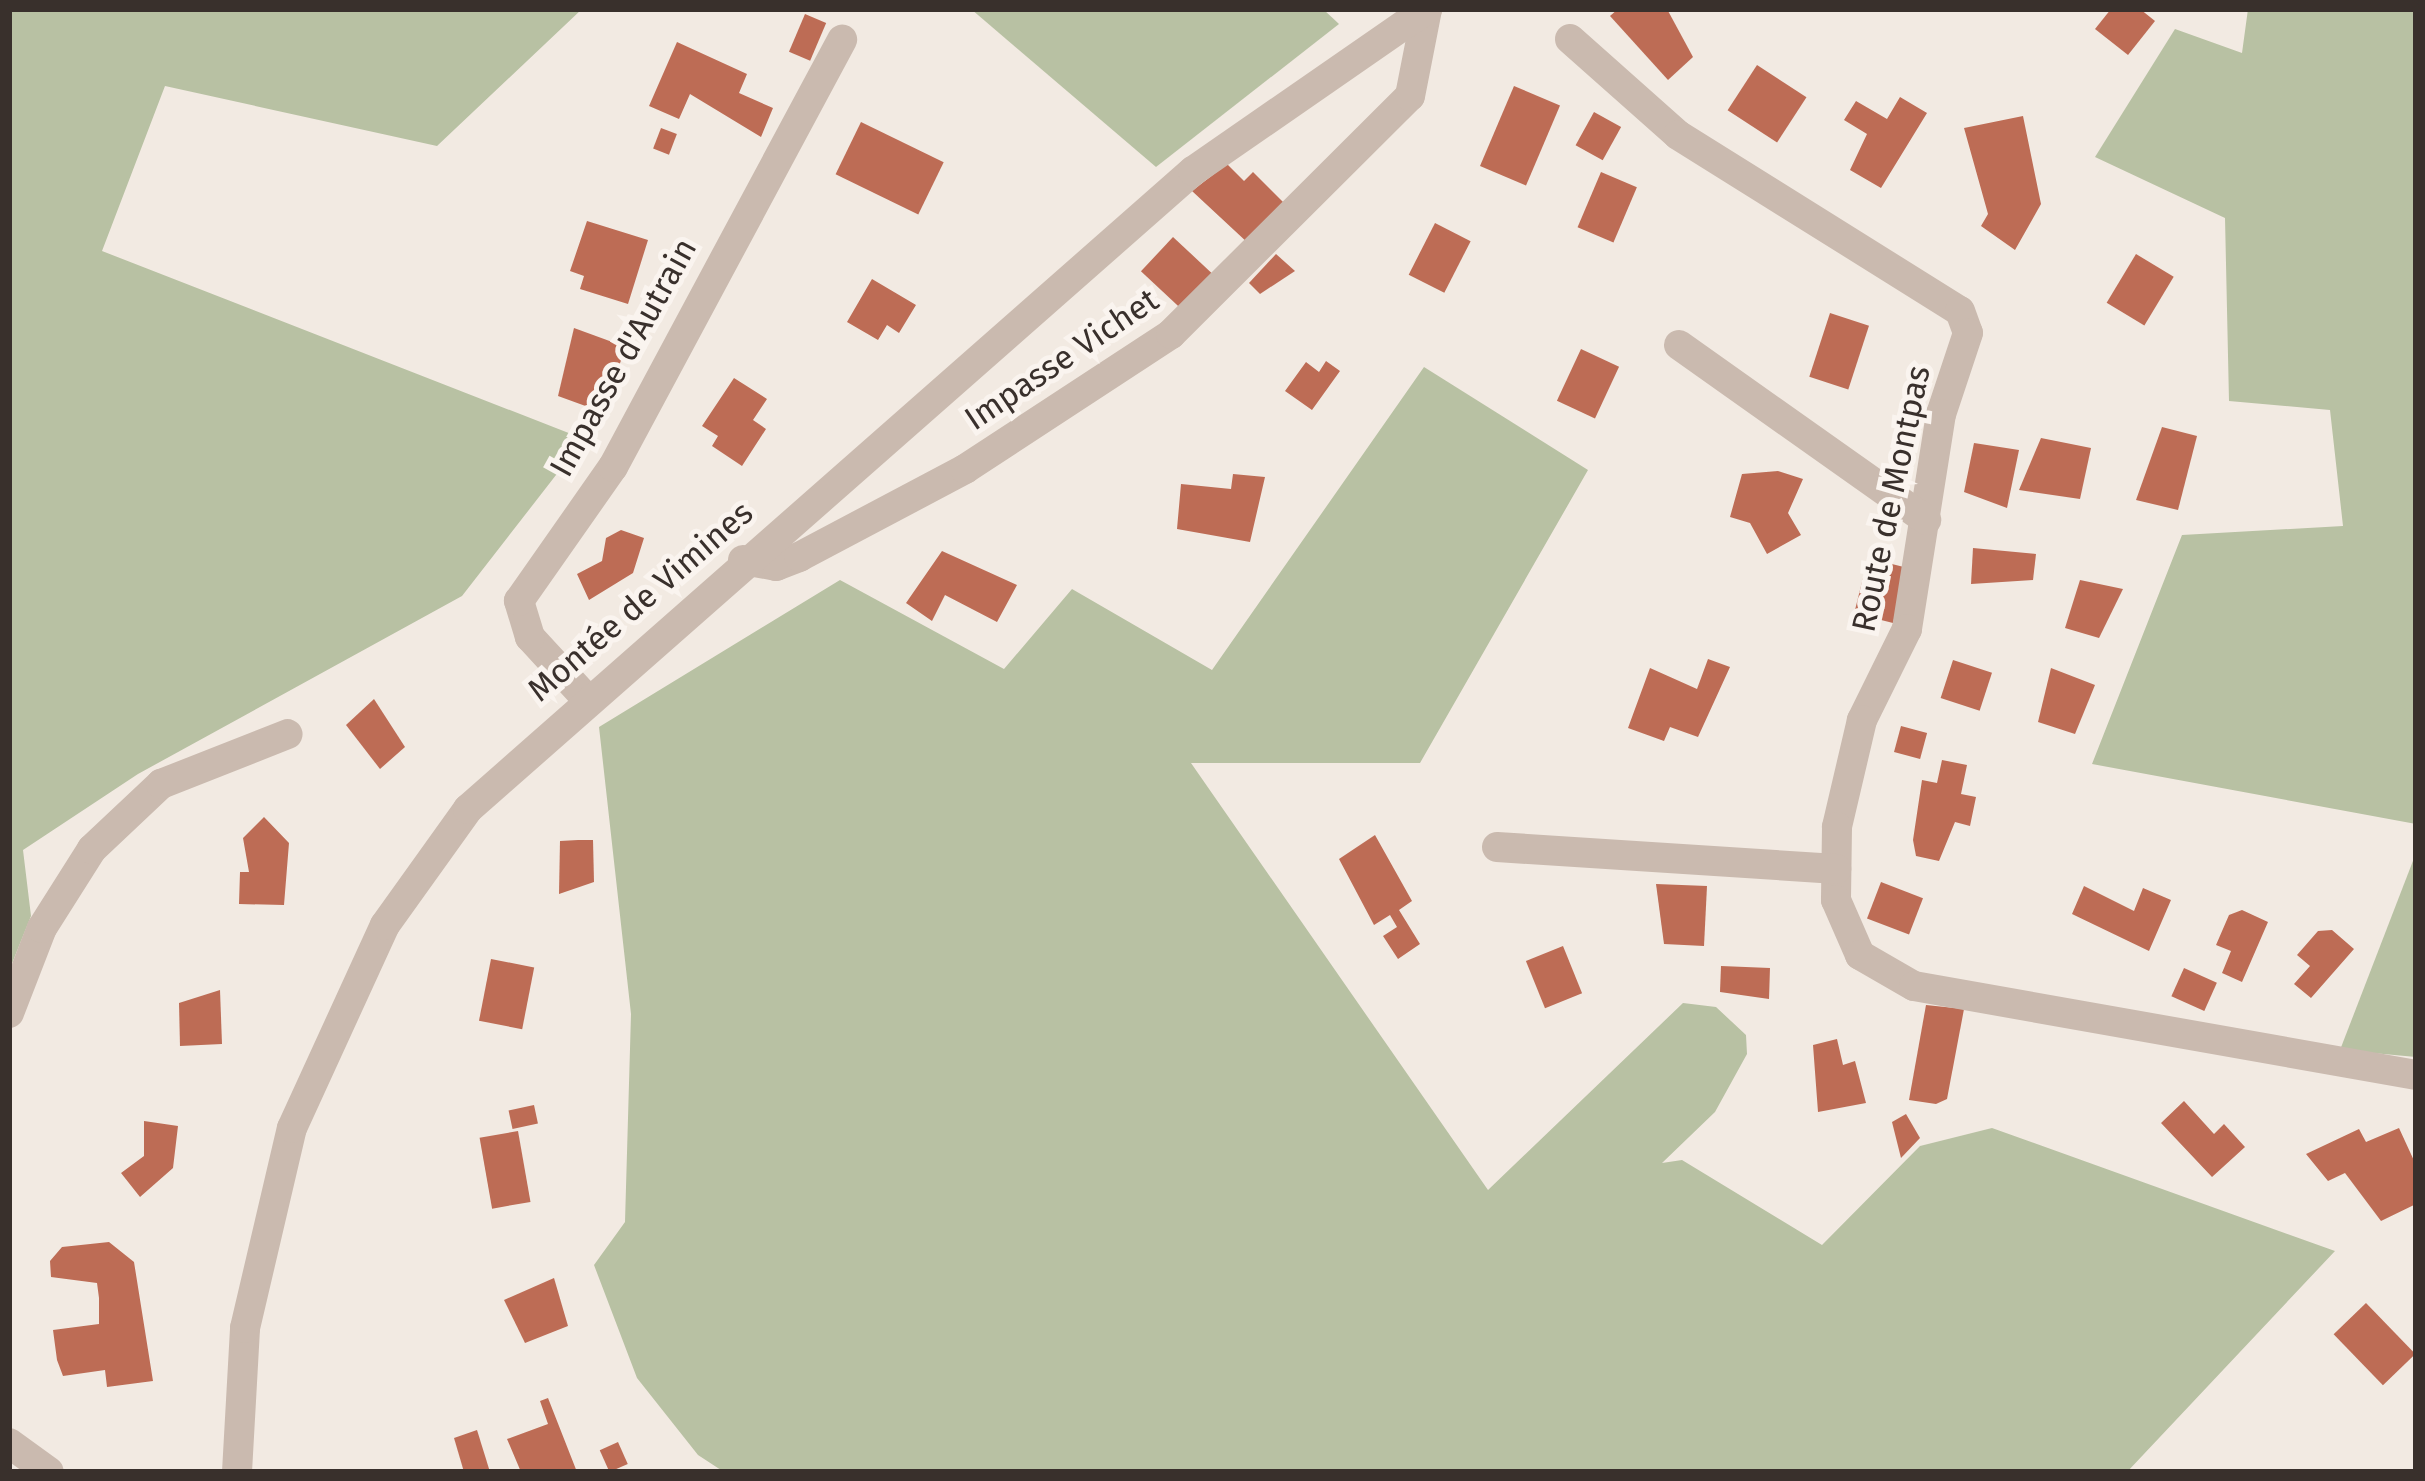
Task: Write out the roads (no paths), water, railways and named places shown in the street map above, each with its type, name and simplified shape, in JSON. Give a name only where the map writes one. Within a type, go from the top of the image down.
[{"type":"street","name":"Impasse Vichet","points":[[743,560],[776,566],[799,557],[965,469],[1171,334],[1410,96],[1427,9]]},
{"type":"street","name":"Montée de Vimines","points":[[238,1472],[245,1328],[265,1218],[330,1028],[426,863],[514,761],[1193,171],[1427,9]]},
{"type":"street","name":"Route de Montpas","points":[[1570,39],[1678,135],[1960,310],[1968,333],[1942,414],[1907,629],[1862,720],[1836,869],[1835,901],[1860,955],[1914,986],[2416,1075]]},
{"type":"street","name":"Impasse d'Autrain","points":[[586,698],[530,637],[519,601],[613,467],[842,40]]},
{"type":"street","points":[[1679,345],[1926,520]]},
{"type":"street","points":[[9,1013],[42,928],[92,849],[161,784],[288,734]]},
{"type":"street","points":[[1497,848],[1836,869]]},
{"type":"street","points":[[9,1443],[49,1472]]}]
